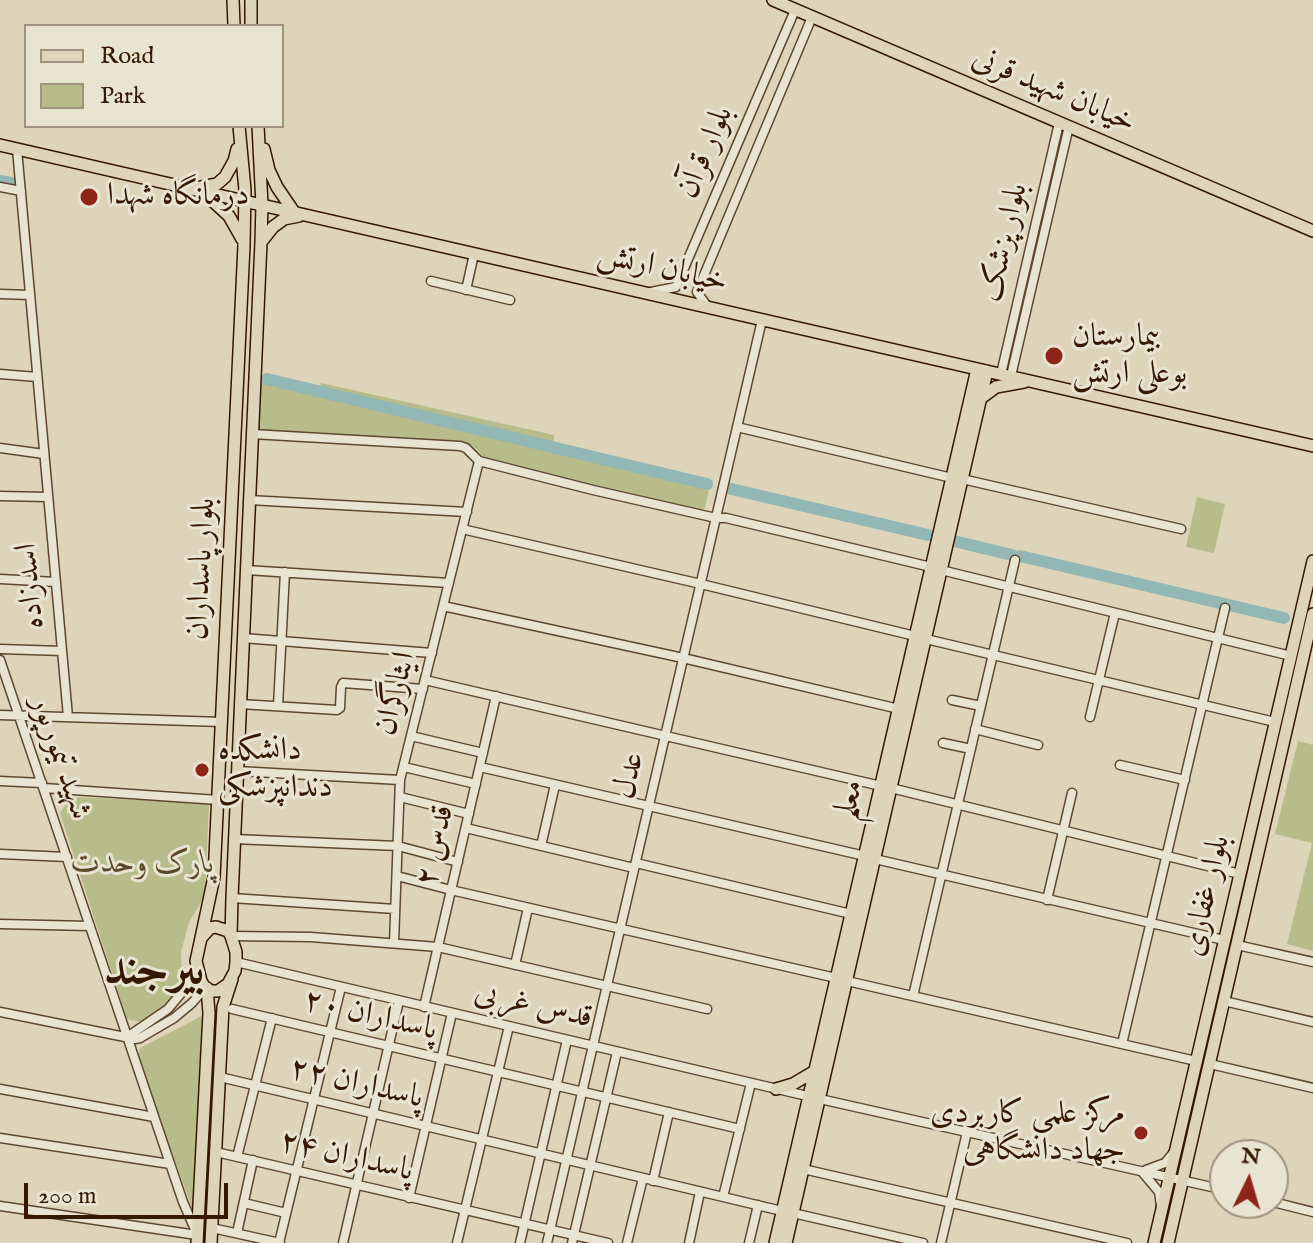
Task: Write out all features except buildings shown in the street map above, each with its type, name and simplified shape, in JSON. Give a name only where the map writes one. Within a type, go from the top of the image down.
[{"type":"main road","points":[[233,0],[234,24]]},
{"type":"main road","points":[[251,0],[251,24]]},
{"type":"main road","name":"خیابان شهید قرنی","points":[[773,0],[1313,231]]},
{"type":"main road","points":[[258,128],[269,170],[284,199],[299,214],[273,227],[261,242]]},
{"type":"main road","name":"بلوار پاسداران","points":[[231,936],[261,242],[258,128]]},
{"type":"main road","points":[[188,188],[217,184],[225,177],[234,161],[240,132]]},
{"type":"main road","name":"بلوار پاسداران","points":[[201,938],[214,877],[222,722],[244,245],[245,201],[240,132]]},
{"type":"main road","name":"خیابان ارتش","points":[[0,145],[1309,444]]},
{"type":"main road","points":[[201,191],[229,216],[244,245]]},
{"type":"main road","name":"معلم","points":[[957,478],[981,398],[982,370]]},
{"type":"main road","name":"معلم","points":[[786,1243],[788,1212],[982,370]]},
{"type":"main road","points":[[981,398],[996,387],[1033,382]]},
{"type":"main road","points":[[1309,444],[1313,452]]},
{"type":"main road","name":"بلوار غفاری","points":[[1154,1243],[1313,561]]},
{"type":"main road","name":"بلوار غفاری","points":[[1168,1243],[1310,641],[1313,614]]},
{"type":"main road","name":"معلم","points":[[886,787],[899,709],[920,637]]},
{"type":"main road","name":"معلم","points":[[775,1243],[803,1169],[815,1071],[842,979],[851,914],[870,857]]},
{"type":"main road","points":[[211,900],[212,907],[221,913],[232,900]]},
{"type":"main road","points":[[197,1239],[209,1013],[206,988],[198,973],[197,954],[201,938],[210,928],[216,927],[228,931],[231,936],[236,962],[223,1007],[211,1243]]},
{"type":"main road","points":[[206,988],[218,991],[232,979]]},
{"type":"main road","points":[[776,1089],[793,1084],[815,1071]]},
{"type":"street","name":"بلوار قرآن","points":[[646,293],[676,287],[795,10]]},
{"type":"street","name":"بلوار قرآن","points":[[708,307],[697,292],[812,17]]},
{"type":"street","name":"بلوار پزشک","points":[[1006,375],[1064,124]]},
{"type":"street","name":"اسدزاده","points":[[17,149],[68,717]]},
{"type":"street","points":[[0,187],[21,191]]},
{"type":"street","points":[[466,290],[474,254]]},
{"type":"street","points":[[431,281],[510,300]]},
{"type":"street","points":[[0,294],[30,295]]},
{"type":"street","name":"عدل","points":[[547,1243],[762,320]]},
{"type":"street","points":[[0,374],[37,377]]},
{"type":"street","points":[[737,427],[1181,529]]},
{"type":"street","points":[[252,434],[460,446],[479,461],[593,490],[726,518],[1291,656]]},
{"type":"street","points":[[0,448],[44,454]]},
{"type":"street","name":"ایثارگران","points":[[394,943],[400,780],[479,461]]},
{"type":"street","points":[[0,496],[48,497]]},
{"type":"street","points":[[249,500],[467,512]]},
{"type":"street","points":[[462,529],[1275,722]]},
{"type":"street","points":[[913,996],[1015,560]]},
{"type":"street","points":[[246,570],[449,583]]},
{"type":"street","points":[[278,706],[285,572]]},
{"type":"street","points":[[5,579],[56,582]]},
{"type":"street","points":[[443,606],[899,709]]},
{"type":"street","points":[[1122,1044],[1225,608]]},
{"type":"street","points":[[1090,717],[1115,613]]},
{"type":"street","points":[[243,638],[432,653]]},
{"type":"street","points":[[0,649],[62,651]]},
{"type":"street","name":"شهید تیمورپور","points":[[0,660],[197,1239]]},
{"type":"street","points":[[240,704],[339,710],[342,684],[424,685],[496,696],[1240,874]]},
{"type":"street","name":"قدس ۲","points":[[424,1007],[496,696]]},
{"type":"street","points":[[952,700],[981,706]]},
{"type":"street","points":[[0,715],[222,722]]},
{"type":"street","points":[[975,729],[1038,745]]},
{"type":"street","points":[[411,736],[483,753]]},
{"type":"street","points":[[943,743],[971,749]]},
{"type":"street","points":[[1120,765],[1185,780]]},
{"type":"street","points":[[404,767],[476,784]]},
{"type":"street","points":[[480,767],[1224,940]]},
{"type":"street","points":[[237,771],[400,780]]},
{"type":"street","points":[[0,781],[218,800]]},
{"type":"street","points":[[541,846],[555,785]]},
{"type":"street","points":[[1047,900],[1072,793]]},
{"type":"street","points":[[400,797],[469,814]]},
{"type":"street","points":[[466,828],[851,914]]},
{"type":"street","points":[[234,839],[398,846],[458,862]]},
{"type":"street","points":[[0,854],[67,857]]},
{"type":"street","points":[[397,876],[1196,1061]]},
{"type":"street","points":[[232,900],[395,909]]},
{"type":"street","points":[[515,965],[528,908]]},
{"type":"street","points":[[0,924],[90,926]]},
{"type":"street","points":[[231,936],[311,937],[438,947],[707,1009]]},
{"type":"street","points":[[1237,945],[1313,962]]},
{"type":"street","name":"قدس غربی","points":[[236,962],[814,1098],[1209,1186]]},
{"type":"street","points":[[127,1037],[168,1009],[198,973]]},
{"type":"street","points":[[212,1228],[237,1233],[250,1240],[280,1243],[341,987]]},
{"type":"street","points":[[0,1012],[140,1038],[192,1003],[206,988]]},
{"type":"street","points":[[343,1243],[399,1001]]},
{"type":"street","points":[[1224,1001],[1313,1022]]},
{"type":"street","name":"پاسداران ۲۰","points":[[232,1009],[740,1129]]},
{"type":"street","points":[[409,1198],[452,1013]]},
{"type":"street","points":[[237,1157],[272,1018]]},
{"type":"street","points":[[457,1243],[509,1026]]},
{"type":"street","points":[[520,1243],[567,1040]]},
{"type":"street","points":[[572,1239],[617,1052]]},
{"type":"street","points":[[1210,1064],[1313,1088]]},
{"type":"street","name":"پاسداران ۲۲","points":[[220,1077],[923,1243]]},
{"type":"street","points":[[723,1197],[751,1083]]},
{"type":"street","points":[[4,1089],[154,1117]]},
{"type":"street","points":[[653,1181],[669,1112]]},
{"type":"street","points":[[941,1243],[967,1132]]},
{"type":"street","points":[[0,1138],[170,1164]]},
{"type":"street","points":[[1135,1170],[1157,1167],[1172,1157],[1176,1148]]},
{"type":"street","name":"پاسداران ۲۴","points":[[216,1152],[550,1230],[572,1239],[608,1243]]},
{"type":"street","points":[[237,1233],[253,1160]]},
{"type":"street","points":[[803,1169],[1127,1243]]},
{"type":"street","points":[[1135,1170],[1144,1174],[1155,1186],[1162,1202],[1161,1213]]},
{"type":"street","points":[[627,1243],[643,1178]]},
{"type":"street","points":[[689,1243],[700,1192]]},
{"type":"street","points":[[244,1203],[286,1213]]},
{"type":"street","points":[[749,1243],[758,1205]]},
{"type":"street","points":[[0,1206],[197,1239]]},
{"type":"street","points":[[1289,1206],[1313,1212]]},
{"type":"green space","points":[[260,382],[318,396],[321,383],[554,435],[554,443],[710,483],[705,508],[700,510],[487,460],[472,445],[258,430]]},
{"type":"green space","points":[[1197,497],[1225,504],[1214,553],[1186,547]]},
{"type":"green space","points":[[1298,741],[1313,745],[1313,951],[1287,944],[1312,843],[1275,834]]},
{"type":"green space","name":"پارک وحدت","points":[[71,797],[209,803],[205,896],[189,922],[181,952],[182,983],[166,1008],[148,1020],[127,1019],[60,813]]},
{"type":"green space","points":[[202,1016],[193,1211],[138,1058],[140,1048]]},
{"type":"waterway","points":[[0,181],[11,183]]},
{"type":"waterway","points":[[267,379],[707,484]]},
{"type":"waterway","points":[[727,488],[928,535]]},
{"type":"waterway","points":[[954,541],[1012,555]]},
{"type":"waterway","points":[[1020,556],[1284,618]]},
{"type":"place","name":"درمانگاه شهدا","points":[[89,197]]},
{"type":"place","name":"بیمارستان بوعلی ارتش","points":[[1054,356]]},
{"type":"place","name":"دانشکده دندانپزشکی","points":[[202,770]]},
{"type":"place","name":"مرکز علمی کاربردی جهاد دانشگاهی","points":[[1141,1133]]},
{"type":"district","name":"بیرجند","points":[[154,973]]}]
